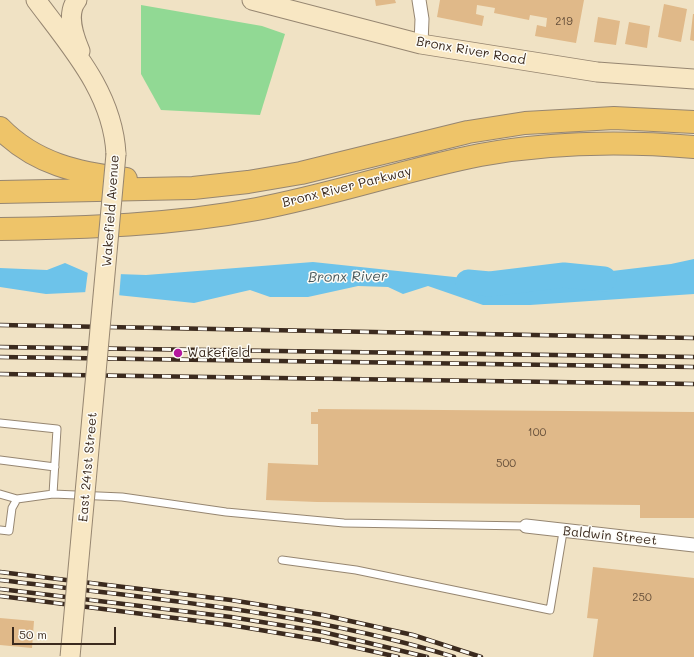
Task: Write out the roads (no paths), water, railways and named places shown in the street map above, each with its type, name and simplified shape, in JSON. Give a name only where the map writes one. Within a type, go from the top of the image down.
[{"type":"highway","name":"Bronx River Parkway","points":[[0,192],[192,188],[248,182],[294,174],[449,136],[525,123],[614,118],[694,122]]},
{"type":"highway","points":[[0,128],[26,150],[70,170],[192,188]]},
{"type":"highway","name":"Bronx River Parkway","points":[[0,229],[109,226],[208,217],[307,198],[455,160],[535,147],[580,143],[620,143],[694,147]]},
{"type":"street","name":"Wakefield Avenue","points":[[36,0],[93,80],[107,107],[111,119],[116,154],[106,276]]},
{"type":"street","points":[[77,0],[74,3],[71,20],[78,47],[93,80]]},
{"type":"street","name":"Bronx River Road","points":[[252,0],[420,44],[597,72],[694,79]]},
{"type":"street","points":[[419,0],[422,19],[420,44]]},
{"type":"street","name":"East 241st Street","points":[[70,657],[106,276]]},
{"type":"street","name":"Baldwin Street","points":[[526,526],[563,532],[694,545]]},
{"type":"lane","points":[[0,423],[57,429],[53,494]]},
{"type":"lane","points":[[0,460],[55,467]]},
{"type":"lane","points":[[0,494],[17,499],[53,494],[122,497],[226,512],[344,523],[526,526]]},
{"type":"lane","points":[[0,530],[9,531],[12,508],[17,499]]},
{"type":"lane","points":[[282,560],[356,570],[550,610],[563,532]]},
{"type":"water","points":[[694,259],[694,294],[530,305],[483,305],[428,286],[403,294],[388,287],[358,286],[308,297],[270,297],[250,290],[194,303],[88,292],[46,294],[0,287],[0,268],[47,270],[65,263],[88,273],[146,275],[313,262],[511,283],[671,264]]},
{"type":"waterway","name":"Bronx River","points":[[468,282],[490,284],[564,275],[604,279]]},
{"type":"railway","points":[[0,325],[694,338]]},
{"type":"railway","points":[[0,347],[694,357]]},
{"type":"railway","points":[[0,357],[694,367]]},
{"type":"railway","points":[[0,374],[694,384]]},
{"type":"railway","points":[[0,572],[231,600],[323,615],[413,635],[481,657]]},
{"type":"railway","points":[[0,580],[229,608],[286,617],[399,641],[454,657]]},
{"type":"railway","points":[[0,589],[231,617],[323,632],[427,657]]},
{"type":"railway","points":[[0,596],[230,625],[321,640],[398,657]]},
{"type":"place","name":"Wakefield","points":[[178,353]]}]
